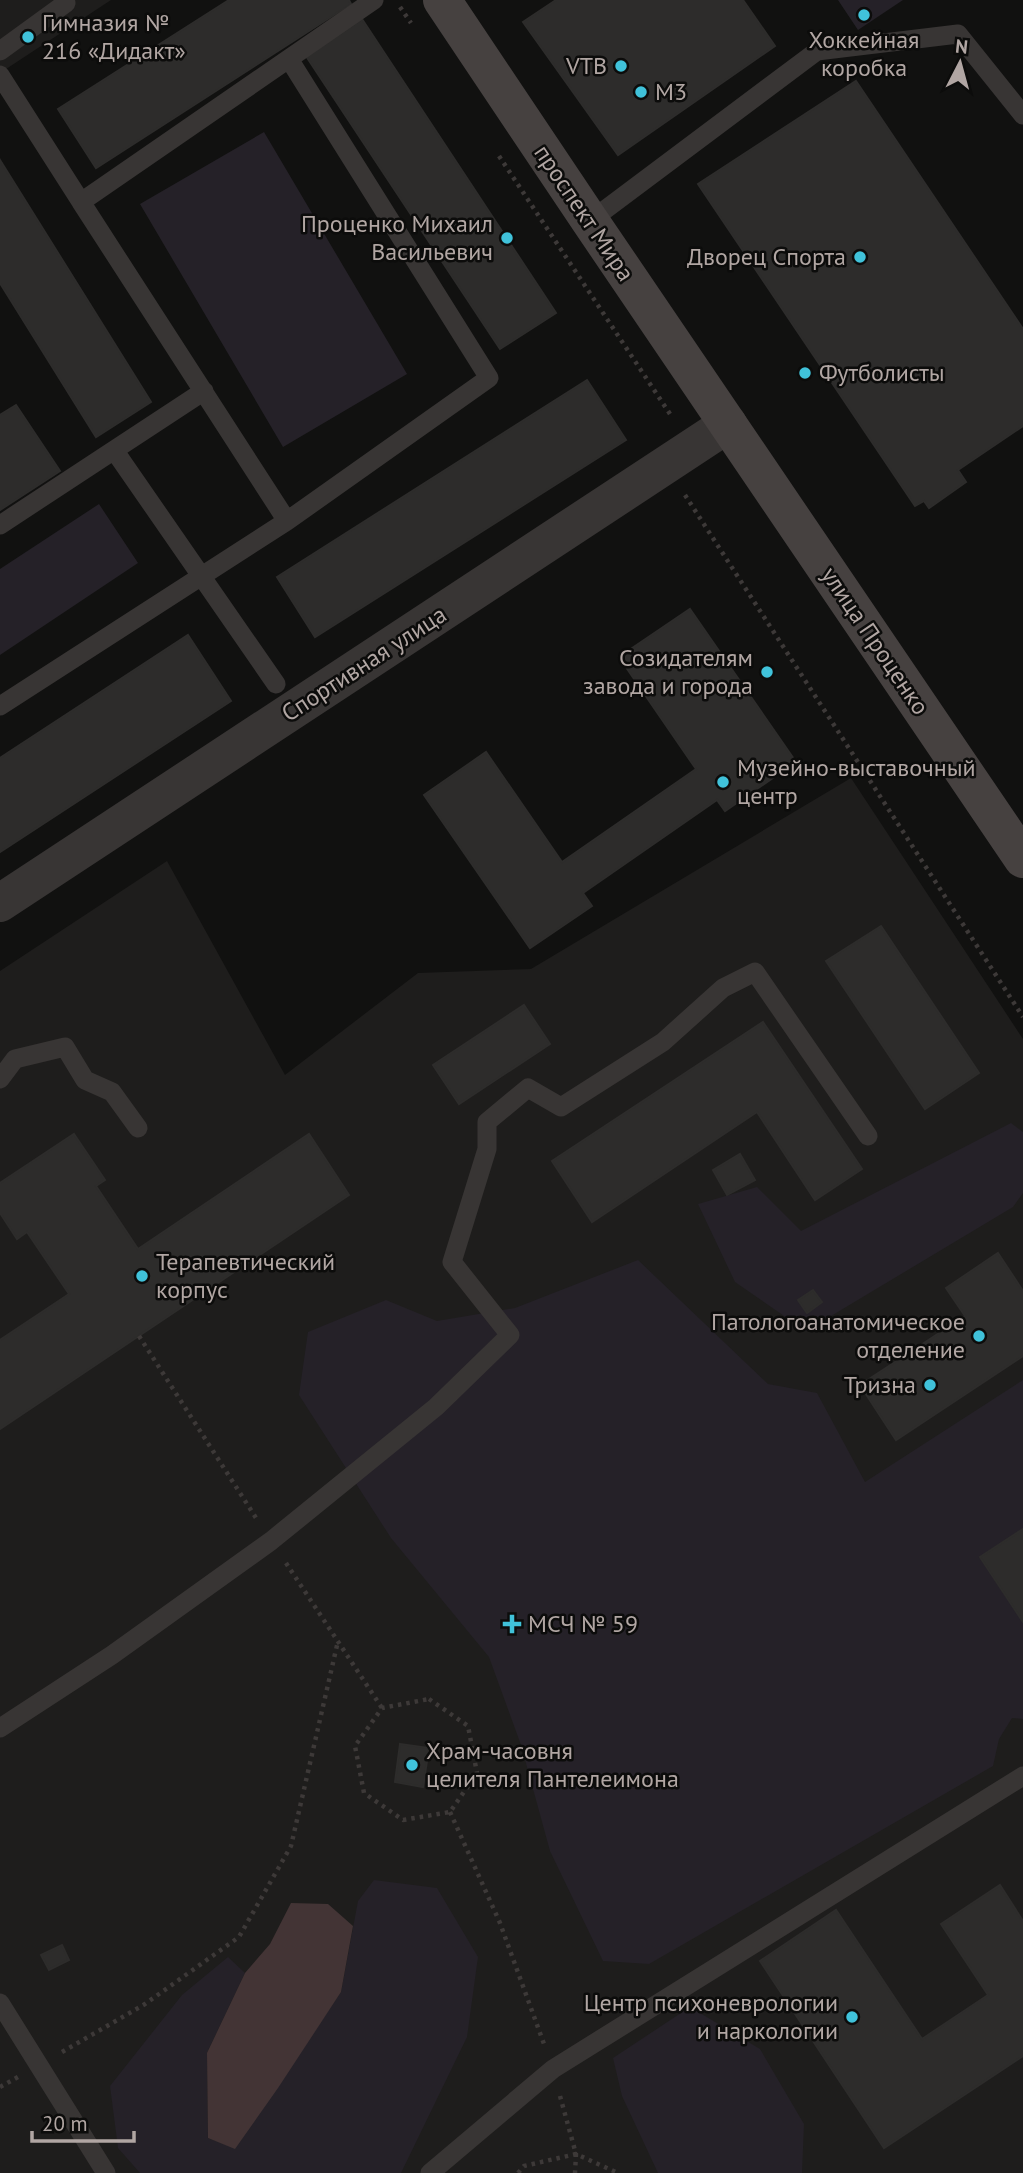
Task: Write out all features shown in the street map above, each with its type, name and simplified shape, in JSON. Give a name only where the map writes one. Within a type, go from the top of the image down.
[{"type":"main road","name":"проспект Мира","points":[[443,0],[728,424]]},
{"type":"main road","name":"улица Проценко","points":[[728,424],[1023,859]]},
{"type":"street","name":"Спортивная улица","points":[[0,903],[728,424]]},
{"type":"lane","points":[[81,202],[374,0]]},
{"type":"lane","points":[[0,51],[66,2]]},
{"type":"lane","points":[[590,222],[817,51],[958,34],[1023,115]]},
{"type":"lane","points":[[0,706],[287,521],[489,378],[289,59]]},
{"type":"lane","points":[[0,75],[287,521]]},
{"type":"lane","points":[[0,525],[204,391]]},
{"type":"lane","points":[[114,450],[275,684]]},
{"type":"lane","points":[[0,1728],[112,1654],[271,1541],[436,1406],[510,1335],[452,1262],[487,1149],[487,1122],[528,1088],[561,1107],[663,1042],[723,988],[755,972],[868,1136]]},
{"type":"lane","points":[[0,1079],[15,1059],[65,1047],[85,1080],[112,1092],[138,1128]]},
{"type":"lane","points":[[430,2173],[552,2069],[1023,1776]]},
{"type":"lane","points":[[0,2003],[106,2173]]},
{"type":"path","points":[[395,0],[411,23]]},
{"type":"path","points":[[496,151],[674,421]]},
{"type":"path","points":[[666,465],[1023,1017]]},
{"type":"path","points":[[0,2087],[145,2004],[239,1937],[291,1846],[338,1641]]},
{"type":"path","points":[[429,1699],[468,1726],[477,1773],[450,1812],[403,1820],[364,1793],[355,1746],[382,1708],[429,1699]]},
{"type":"path","points":[[450,1812],[500,1923],[552,2069],[576,2154],[575,2173]]},
{"type":"path","points":[[518,2173],[524,2166],[576,2154],[618,2173]]},
{"type":"shaded area","name":"Гимназия № 216 «Дидакт»","points":[[0,0],[111,0],[0,73]]},
{"type":"shaded area","name":"Хоккейная коробка","points":[[838,0],[903,0],[858,30]]},
{"type":"shaded area","points":[[264,132],[407,374],[283,447],[140,204]]},
{"type":"shaded area","points":[[99,504],[138,563],[0,655],[0,569]]},
{"type":"shaded area","name":"МСЧ № 59","points":[[851,778],[1023,1039],[1023,2173],[0,2173],[0,971],[167,861],[285,1075],[418,973],[531,969]]},
{"type":"shaded area","points":[[1011,1123],[1023,1132],[1023,1193],[1013,1207],[806,1331],[735,1282],[698,1204],[757,1187],[801,1231]]},
{"type":"shaded area","points":[[638,1260],[768,1384],[817,1393],[865,1482],[1023,1380],[1023,1529],[980,1557],[1023,1622],[1023,1719],[1012,1718],[999,1739],[993,1766],[649,1964],[603,1961],[550,1851],[521,1745],[489,1657],[391,1538],[299,1395],[308,1332],[386,1300],[437,1321],[515,1308]]},
{"type":"shaded area","points":[[374,1880],[437,1888],[478,1957],[467,2037],[401,2173],[140,2173],[118,2148],[110,2086],[182,1995],[228,1957],[245,1973],[207,2053],[208,2138],[235,2148],[341,1992],[358,1901]]},
{"type":"shaded area","points":[[291,1903],[328,1904],[353,1926],[341,1992],[235,2149],[208,2138],[207,2053],[245,1973],[270,1944]]},
{"type":"shaded area","points":[[690,2007],[760,2049],[804,2124],[802,2173],[658,2173],[622,2096],[613,2058]]},
{"type":"building","points":[[229,0],[349,0],[351,4],[96,168],[58,109]]},
{"type":"building","name":"M3","points":[[556,0],[743,0],[775,46],[618,155],[523,22]]},
{"type":"building","points":[[362,19],[556,313],[500,349],[306,56]]},
{"type":"building","name":"Дворец Спорта","points":[[856,81],[1023,329],[1023,426],[958,470],[966,482],[929,508],[924,501],[915,506],[698,184]]},
{"type":"building","points":[[0,160],[151,402],[96,437],[0,283]]},
{"type":"building","points":[[587,380],[626,440],[315,637],[277,577]]},
{"type":"building","points":[[16,405],[60,471],[0,510],[0,415]]},
{"type":"building","name":"Музейно-выставочный центр","points":[[690,609],[796,762],[725,811],[717,800],[583,893],[592,906],[530,948],[424,795],[486,752],[562,862],[696,769],[619,657]]},
{"type":"building","points":[[188,635],[231,701],[0,852],[0,758]]},
{"type":"building","points":[[881,926],[979,1073],[925,1109],[826,961]]},
{"type":"building","points":[[524,1005],[550,1044],[459,1104],[433,1065]]},
{"type":"building","points":[[763,1022],[862,1169],[815,1200],[757,1112],[592,1222],[552,1161]]},
{"type":"building","name":"Терапевтический корпус","points":[[74,1134],[105,1180],[96,1186],[138,1249],[309,1134],[349,1195],[0,1429],[0,1340],[69,1294],[27,1232],[17,1239],[0,1213],[0,1183]]},
{"type":"building","points":[[740,1154],[755,1180],[727,1195],[713,1170]]},
{"type":"building","name":"Патологоанатомическое отделение","points":[[998,1253],[1023,1291],[1023,1356],[896,1440],[860,1385],[965,1316],[946,1288]]},
{"type":"building","points":[[813,1290],[822,1302],[807,1313],[798,1300]]},
{"type":"building","points":[[1023,1529],[1023,1622],[980,1557]]},
{"type":"building","name":"Храм-часовня целителя Пантелеимона","points":[[400,1744],[429,1748],[423,1787],[395,1782]]},
{"type":"building","name":"Центр психоневрологии и наркологии","points":[[1000,1885],[1023,1921],[1023,2056],[884,2148],[760,1961],[836,1910],[922,2039],[988,1995],[941,1924]]},
{"type":"building","points":[[62,1945],[69,1960],[49,1970],[41,1955]]},
{"type":"place","name":"Хоккейная коробка","points":[[864,15]]},
{"type":"place","name":"Гимназия № 216 «Дидакт»","points":[[28,37]]},
{"type":"place","name":"VTB","points":[[621,66]]},
{"type":"place","name":"M3","points":[[641,92]]},
{"type":"place","name":"Проценко Михаил Васильевич","points":[[507,238]]},
{"type":"place","name":"Дворец Спорта","points":[[860,257]]},
{"type":"place","name":"Футболисты","points":[[805,373]]},
{"type":"place","name":"Созидателям завода и города","points":[[767,672]]},
{"type":"place","name":"Музейно-выставочный центр","points":[[723,782]]},
{"type":"place","name":"Терапевтический корпус","points":[[142,1276]]},
{"type":"place","name":"Патологоанатомическое отделение","points":[[979,1336]]},
{"type":"place","name":"Тризна","points":[[930,1385]]},
{"type":"place","name":"МСЧ № 59","points":[[512,1624]]},
{"type":"place","name":"Храм-часовня целителя Пантелеимона","points":[[412,1765]]},
{"type":"place","name":"Центр психоневрологии и наркологии","points":[[852,2017]]}]
